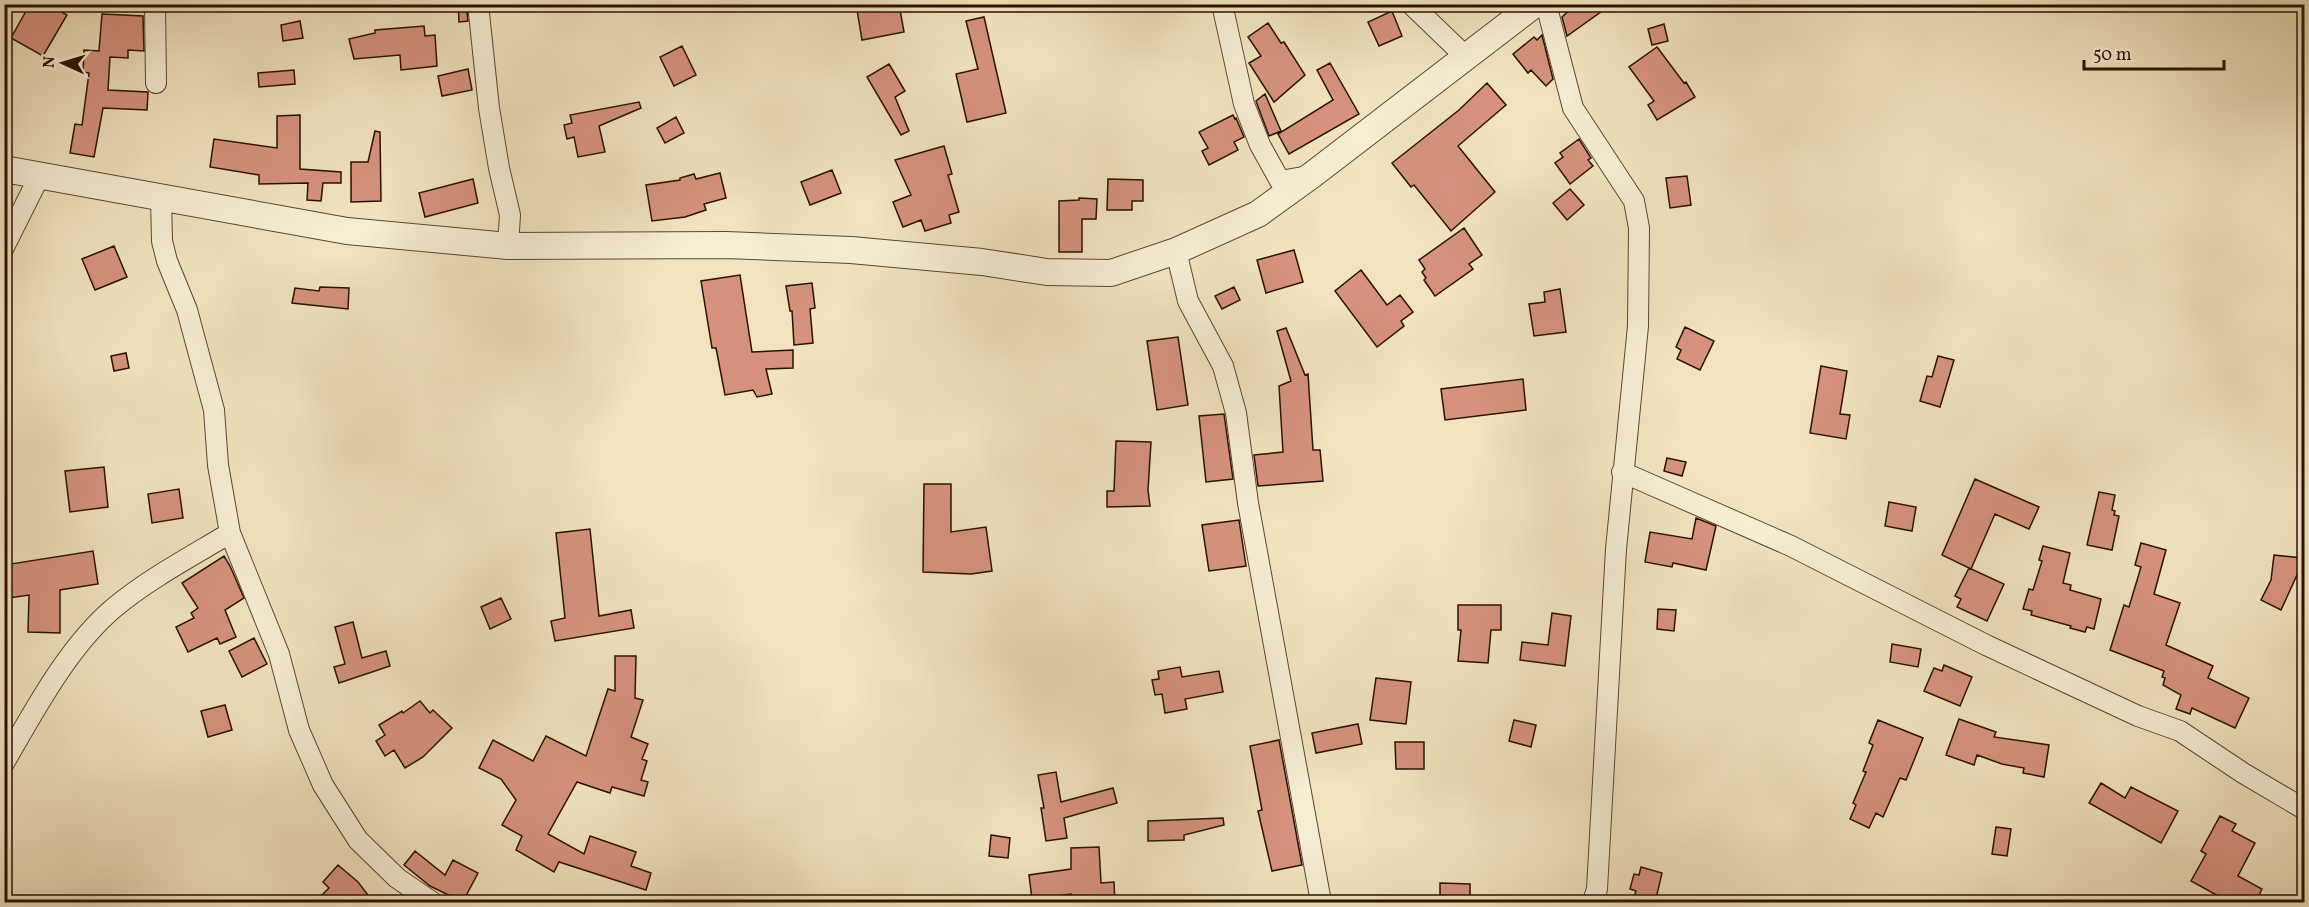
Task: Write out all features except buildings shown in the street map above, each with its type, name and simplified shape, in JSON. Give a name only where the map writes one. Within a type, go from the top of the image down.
[{"type":"street","points":[[155,4],[156,83]]},
{"type":"street","points":[[478,4],[489,108],[510,215],[508,246]]},
{"type":"street","points":[[1222,4],[1244,104],[1260,145],[1281,181],[1312,175]]},
{"type":"street","points":[[1411,4],[1466,57]]},
{"type":"street","points":[[4,169],[347,231],[508,246],[726,245],[852,250],[982,262],[1047,272],[1110,273],[1176,251],[1257,214],[1312,175],[1535,4]]},
{"type":"street","points":[[1546,4],[1573,108],[1634,201],[1639,228],[1638,326],[1622,472],[1597,889],[1593,903]]},
{"type":"street","points":[[4,247],[40,175]]},
{"type":"street","points":[[162,198],[162,241],[167,261],[187,310],[214,410],[218,465],[230,533],[279,654],[299,730],[322,785],[358,840],[397,878],[432,903]]},
{"type":"street","points":[[1176,251],[1188,301],[1223,366],[1236,413],[1248,503],[1269,605],[1321,903]]},
{"type":"street","points":[[1622,472],[1791,546],[1986,645],[2138,716],[2180,731],[2243,773],[2304,809]]},
{"type":"street","points":[[4,763],[81,642],[114,607],[167,571],[230,533]]}]
